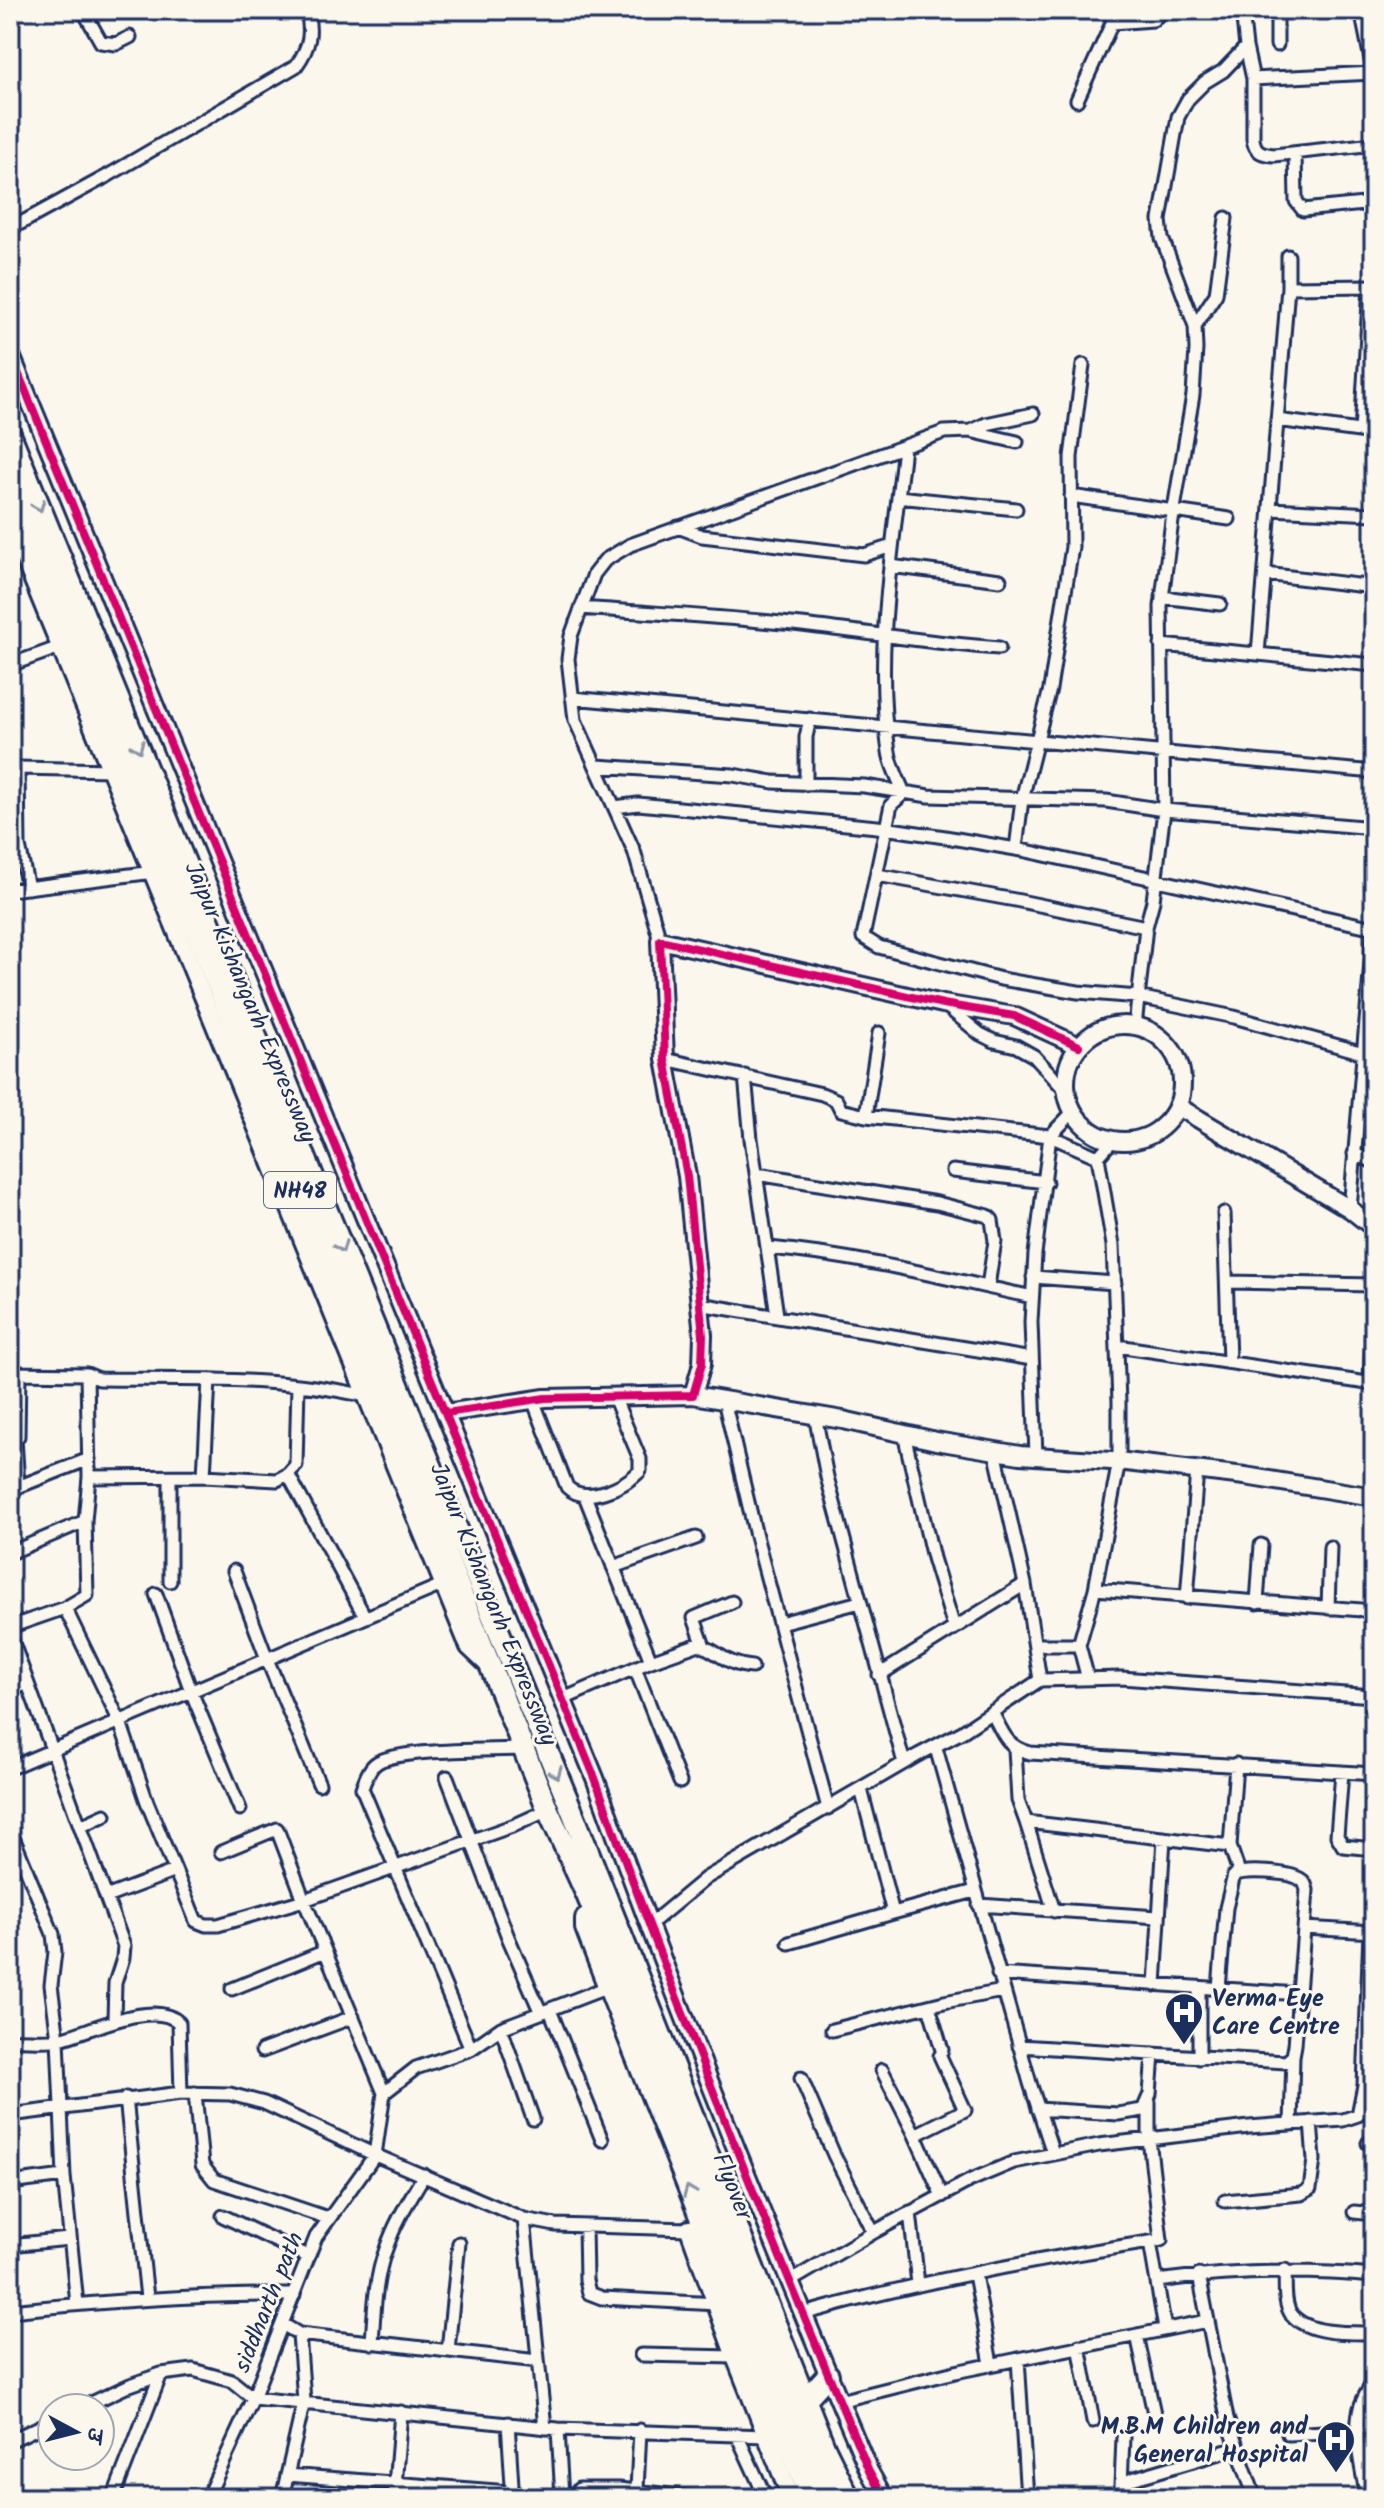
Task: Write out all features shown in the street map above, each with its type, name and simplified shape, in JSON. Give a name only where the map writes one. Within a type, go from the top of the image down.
[{"type":"highway","name":"Jaipur Kishangarh Expressway","points":[[10,434],[572,1811],[805,2400],[849,2498]]},
{"type":"highway","name":"Jaipur Kishangarh Expressway","points":[[10,485],[259,1087],[523,1749],[587,1895]]},
{"type":"highway","points":[[587,1895],[586,1928],[697,2229],[811,2498]]},
{"type":"highway","name":"Flyover","points":[[587,1895],[763,2329],[827,2498]]},
{"type":"highway","points":[[805,2400],[828,2375]]},
{"type":"street","points":[[83,10],[101,42],[116,44],[130,37]]},
{"type":"street","points":[[10,229],[296,66],[306,52],[311,30],[307,10]]},
{"type":"street","points":[[1077,100],[1112,16],[1153,20],[1163,10]]},
{"type":"street","points":[[1242,10],[1253,79],[1255,148],[1265,154],[1295,154],[1374,144]]},
{"type":"street","points":[[1277,10],[1277,45]]},
{"type":"street","points":[[1253,79],[1374,74],[1361,10]]},
{"type":"street","points":[[1135,1026],[1164,810],[1162,597],[1193,395],[1195,326],[1162,238],[1160,220],[1178,117],[1188,99],[1246,47]]},
{"type":"street","points":[[1295,154],[1296,201],[1303,210],[1374,203]]},
{"type":"street","points":[[1195,326],[1211,306],[1216,294],[1226,218]]},
{"type":"street","points":[[1258,654],[1288,256]]},
{"type":"street","points":[[1288,287],[1372,286],[1361,431]]},
{"type":"street","points":[[10,353],[595,1778],[648,1926],[789,2282],[869,2471],[884,2498]]},
{"type":"street","points":[[1016,849],[1030,761],[1050,689],[1072,547],[1071,457],[1083,365]]},
{"type":"street","points":[[970,431],[986,424],[1033,414]]},
{"type":"street","points":[[1277,420],[1374,433]]},
{"type":"street","points":[[693,1395],[702,1364],[703,1335],[687,1176],[665,1059],[660,940],[634,851],[575,720],[568,659],[571,636],[594,574],[605,560],[630,545],[944,432],[970,431],[1017,442]]},
{"type":"street","points":[[904,447],[885,636],[889,755],[904,793]]},
{"type":"street","points":[[1071,496],[1229,519]]},
{"type":"street","points":[[898,497],[1016,509]]},
{"type":"street","points":[[1270,509],[1374,514]]},
{"type":"street","points":[[10,524],[16,554],[60,647],[112,770],[469,1647],[491,1668]]},
{"type":"street","points":[[678,527],[702,536],[864,555],[892,546]]},
{"type":"street","points":[[890,566],[1000,580]]},
{"type":"street","points":[[1265,574],[1374,587]]},
{"type":"street","points":[[1162,597],[1220,604]]},
{"type":"street","points":[[581,608],[729,618],[935,644],[999,648]]},
{"type":"street","points":[[1161,645],[1374,665]]},
{"type":"street","points":[[10,665],[60,647]]},
{"type":"street","points":[[572,698],[1374,772]]},
{"type":"street","points":[[806,784],[806,737],[810,719]]},
{"type":"street","points":[[597,766],[864,786],[904,793],[1106,801],[1164,810],[1374,828]]},
{"type":"street","points":[[28,888],[15,846],[14,767],[112,770]]},
{"type":"street","points":[[904,793],[891,805],[863,937],[879,947],[1001,979],[1078,992],[1138,997],[1251,1021],[1374,1056]]},
{"type":"street","points":[[615,807],[638,804],[887,829],[1016,849],[1374,928],[1361,1051],[1350,1209]]},
{"type":"street","points":[[10,890],[154,872]]},
{"type":"street","points":[[877,875],[1146,927]]},
{"type":"street","points":[[660,940],[943,1004],[1014,1016],[1079,1046]]},
{"type":"street","points":[[943,1004],[980,1034],[1016,1046],[1034,1056],[1066,1091]]},
{"type":"street","points":[[1114,1026],[1135,1026],[1155,1034],[1170,1048],[1180,1067],[1182,1091],[1177,1106],[1158,1131],[1136,1141],[1112,1141],[1089,1131],[1073,1112],[1066,1091],[1067,1069],[1079,1046],[1093,1033],[1114,1026]]},
{"type":"street","points":[[866,1116],[879,1033]]},
{"type":"street","points":[[665,1059],[822,1094],[836,1100],[841,1110],[866,1116],[1050,1136],[1098,1157]]},
{"type":"street","points":[[745,1076],[777,1315]]},
{"type":"street","points":[[1177,1106],[1350,1209],[1374,1228]]},
{"type":"street","points":[[1036,1456],[1033,1277],[1050,1136],[1073,1112]]},
{"type":"street","points":[[1098,1157],[1112,1141]]},
{"type":"street","points":[[1354,1154],[1374,1162]]},
{"type":"street","points":[[1088,1679],[1079,1645],[1095,1589],[1119,1461],[1113,1245],[1098,1157]]},
{"type":"street","points":[[953,1171],[1046,1182]]},
{"type":"street","points":[[757,1174],[937,1203],[988,1216],[992,1220],[995,1241],[988,1286]]},
{"type":"street","points":[[1224,1213],[1229,1361]]},
{"type":"street","points":[[769,1248],[908,1269],[1032,1297]]},
{"type":"street","points":[[1033,1277],[1115,1283]]},
{"type":"street","points":[[1117,1346],[1372,1384],[1374,1283],[1228,1282]]},
{"type":"street","points":[[699,1304],[1032,1359]]},
{"type":"street","points":[[89,1459],[14,1488],[12,1438],[18,1436],[14,1373],[87,1374],[99,1379],[298,1385],[328,1387],[366,1396]]},
{"type":"street","points":[[10,1627],[65,1608],[87,1595],[87,1374]]},
{"type":"street","points":[[204,1476],[209,1380]]},
{"type":"street","points":[[89,1477],[204,1476],[277,1480],[296,1465],[298,1385]]},
{"type":"street","points":[[446,1413],[533,1400],[693,1395],[815,1415],[995,1451],[1197,1470],[1374,1497]]},
{"type":"street","points":[[533,1400],[567,1487],[573,1493],[585,1496],[630,1480],[640,1471],[640,1459],[614,1397]]},
{"type":"street","points":[[724,1400],[756,1536],[828,1808]]},
{"type":"street","points":[[815,1415],[827,1477],[904,1763]]},
{"type":"street","points":[[904,1434],[933,1558],[954,1627]]},
{"type":"street","points":[[995,1451],[1025,1584],[1040,1680]]},
{"type":"street","points":[[1187,1598],[1197,1470]]},
{"type":"street","points":[[288,1474],[365,1617]]},
{"type":"street","points":[[170,1478],[170,1581]]},
{"type":"street","points":[[585,1496],[651,1661]]},
{"type":"street","points":[[10,1553],[85,1521]]},
{"type":"street","points":[[613,1567],[696,1538]]},
{"type":"street","points":[[1257,1603],[1261,1545]]},
{"type":"street","points":[[1328,1608],[1330,1547]]},
{"type":"street","points":[[234,1571],[319,1784]]},
{"type":"street","points":[[10,1768],[444,1584]]},
{"type":"street","points":[[879,1675],[1025,1584]]},
{"type":"street","points":[[1095,1589],[1374,1611]]},
{"type":"street","points":[[156,1594],[191,1691],[240,1809]]},
{"type":"street","points":[[704,1646],[694,1618],[732,1602]]},
{"type":"street","points":[[780,1623],[860,1602]]},
{"type":"street","points":[[65,1608],[120,1722],[147,1802],[196,1921],[218,1925],[304,1900],[396,1869],[548,1810]]},
{"type":"street","points":[[10,1635],[124,1946],[115,1983],[114,2019]]},
{"type":"street","points":[[561,1700],[699,1644],[723,1660],[752,1667]]},
{"type":"street","points":[[1035,1645],[1079,1645]]},
{"type":"street","points":[[635,1668],[680,1782]]},
{"type":"street","points":[[648,1926],[706,1878],[904,1763],[936,1748],[993,1714],[1040,1680],[1121,1678],[1374,1696]]},
{"type":"street","points":[[10,1691],[27,1683]]},
{"type":"street","points":[[993,1714],[1015,1749],[1030,1753],[1374,1774]]},
{"type":"street","points":[[936,1748],[998,1974],[1053,2153]]},
{"type":"street","points":[[471,2049],[362,1788],[371,1768],[381,1760],[420,1753],[523,1749]]},
{"type":"street","points":[[1015,1749],[1018,1800],[1054,1911]]},
{"type":"street","points":[[1236,1764],[1230,1846],[1239,1872]]},
{"type":"street","points":[[1342,1772],[1337,1836],[1343,1846],[1374,1849]]},
{"type":"street","points":[[447,1777],[471,1841],[602,2140]]},
{"type":"street","points":[[861,1789],[893,1913]]},
{"type":"street","points":[[81,1826],[105,1815]]},
{"type":"street","points":[[1026,1822],[1230,1846]]},
{"type":"street","points":[[221,1852],[277,1829],[323,1952],[384,2093],[416,2068],[471,2049],[501,2028],[608,1987]]},
{"type":"street","points":[[10,1830],[53,1934],[55,1952],[51,1985],[58,2039],[59,2110],[77,2304]]},
{"type":"street","points":[[1155,1985],[1164,1838]]},
{"type":"street","points":[[106,1897],[175,1871]]},
{"type":"street","points":[[1219,1988],[1226,1908],[1234,1875],[1248,1871],[1295,1876],[1303,1880],[1307,1890],[1293,2056],[1291,2124]]},
{"type":"street","points":[[789,1943],[975,1891]]},
{"type":"street","points":[[979,1905],[1158,1917]]},
{"type":"street","points":[[789,2282],[910,2212],[1014,2162],[1149,2139],[1343,2120],[1358,2115],[1369,2076],[1372,1932],[1304,1928]]},
{"type":"street","points":[[232,1989],[323,1952]]},
{"type":"street","points":[[998,1974],[1299,1994]]},
{"type":"street","points":[[1199,1988],[1199,2058]]},
{"type":"street","points":[[832,2030],[1003,1991]]},
{"type":"street","points":[[915,2135],[965,2110],[941,2053],[929,2006]]},
{"type":"street","points":[[10,2040],[58,2039],[114,2019],[164,2014],[179,2023],[181,2093]]},
{"type":"street","points":[[262,2051],[353,2017]]},
{"type":"street","points":[[501,2028],[533,2119]]},
{"type":"street","points":[[1019,2046],[1286,2062],[1293,2056]]},
{"type":"street","points":[[803,2314],[887,2290],[1161,2240],[1149,2139],[1153,2054]]},
{"type":"street","points":[[882,2070],[942,2196]]},
{"type":"street","points":[[801,2078],[834,2155],[873,2232]]},
{"type":"street","points":[[10,2115],[126,2098],[181,2093],[230,2094],[264,2103],[524,2219],[555,2225],[697,2229],[735,2357],[791,2498]]},
{"type":"street","points":[[195,2093],[202,2165],[206,2174],[214,2180],[328,2218]]},
{"type":"street","name":"siddharth path","points":[[207,2498],[284,2325],[307,2256],[328,2218],[375,2155],[384,2093]]},
{"type":"street","points":[[126,2098],[147,2298]]},
{"type":"street","points":[[1038,2109],[1136,2113],[1149,2102]]},
{"type":"street","points":[[1225,2201],[1292,2195],[1310,2189],[1314,2160],[1311,2122]]},
{"type":"street","points":[[372,2343],[375,2297],[384,2251],[424,2175]]},
{"type":"street","points":[[10,2183],[64,2176]]},
{"type":"street","points":[[910,2212],[918,2284]]},
{"type":"street","points":[[1354,2212],[1374,2214]]},
{"type":"street","points":[[223,2216],[307,2256]]},
{"type":"street","points":[[524,2219],[538,2361],[562,2498]]},
{"type":"street","points":[[585,2226],[589,2293],[602,2298],[718,2304]]},
{"type":"street","points":[[10,2245],[69,2239]]},
{"type":"street","points":[[1150,2242],[1165,2329]]},
{"type":"street","points":[[448,2350],[459,2243]]},
{"type":"street","points":[[1157,2281],[1285,2270],[1374,2276]]},
{"type":"street","points":[[1285,2270],[1286,2300],[1291,2314],[1304,2323],[1348,2333],[1374,2333]]},
{"type":"street","points":[[975,2274],[991,2364]]},
{"type":"street","points":[[1199,2275],[1227,2418],[1255,2498]]},
{"type":"street","points":[[10,2311],[147,2298],[294,2295]]},
{"type":"street","points":[[839,2401],[991,2364],[1207,2321]]},
{"type":"street","points":[[284,2325],[299,2334],[538,2361]]},
{"type":"street","points":[[282,2498],[304,2401],[299,2334]]},
{"type":"street","points":[[1137,2335],[1155,2418]]},
{"type":"street","points":[[1079,2346],[1093,2421]]},
{"type":"street","points":[[641,2355],[735,2357]]},
{"type":"street","points":[[1018,2359],[1027,2498]]},
{"type":"street","points":[[115,2392],[161,2374],[193,2370],[232,2381],[253,2398],[551,2428],[766,2436]]},
{"type":"street","points":[[113,2498],[161,2374]]},
{"type":"street","points":[[1374,2380],[1364,2395],[1359,2411],[1365,2498],[1374,2494]]},
{"type":"street","points":[[394,2498],[401,2412]]},
{"type":"street","points":[[287,2475],[510,2492],[508,2423]]},
{"type":"street","points":[[10,2441],[36,2429]]},
{"type":"street","points":[[637,2489],[640,2430]]},
{"type":"street","points":[[1288,2434],[1359,2430]]},
{"type":"street","points":[[737,2435],[766,2498]]},
{"type":"street","points":[[1120,2492],[1123,2437]]},
{"type":"street","points":[[1120,2492],[1132,2479],[1237,2448]]},
{"type":"street","points":[[579,2489],[618,2493],[637,2489],[696,2498]]},
{"type":"cycle path","points":[[10,353],[595,1778],[693,2040],[762,2213],[869,2471],[884,2498]]},
{"type":"cycle path","points":[[446,1413],[545,1398],[693,1395],[702,1364],[703,1335],[687,1176],[665,1059],[660,940],[943,1004],[1014,1016],[1079,1046]]},
{"type":"place","name":"Verma Eye Care Centre","points":[[1184,2046]]},
{"type":"place","name":"M.B.M Children and General Hospital","points":[[1336,2474]]}]
